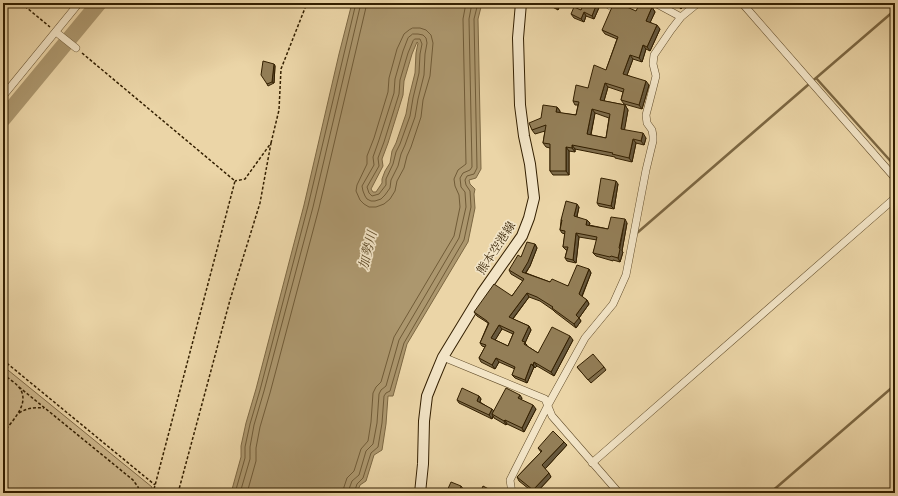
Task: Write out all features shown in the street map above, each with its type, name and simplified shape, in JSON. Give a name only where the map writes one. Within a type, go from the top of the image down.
[{"type":"main road","name":"熊本空港線","points":[[420,493],[427,396],[443,357],[482,293],[522,236],[529,218],[534,198],[520,105],[518,38],[521,3]]},
{"type":"street","points":[[3,96],[57,33],[79,3]]},
{"type":"street","points":[[606,3],[612,7],[619,3]]},
{"type":"street","points":[[655,3],[681,17]]},
{"type":"street","points":[[512,493],[510,480],[548,405],[585,338],[613,304],[626,275],[654,136],[647,123],[646,115],[656,76],[653,64],[654,55],[670,30],[681,17],[698,3]]},
{"type":"street","points":[[742,3],[895,178]]},
{"type":"street","points":[[57,33],[76,48]]},
{"type":"street","points":[[592,463],[895,198]]},
{"type":"street","points":[[443,357],[545,399],[552,416],[619,493]]},
{"type":"path","points":[[20,3],[57,33]]},
{"type":"path","points":[[178,493],[230,300],[260,203],[271,144],[280,110],[282,69],[307,3]]},
{"type":"path","points":[[76,48],[235,181]]},
{"type":"path","points":[[235,181],[245,179],[271,144]]},
{"type":"path","points":[[153,493],[235,181]]},
{"type":"path","points":[[3,360],[127,464],[155,485]]},
{"type":"path","points":[[3,374],[133,480],[140,493]]},
{"type":"path","points":[[19,387],[23,403],[19,413]]},
{"type":"path","points":[[3,432],[19,413],[25,409],[34,407],[44,408]]},
{"type":"shaded area","points":[[3,366],[152,487],[150,493],[3,493]]},
{"type":"water","name":"加勢川","points":[[352,3],[482,3],[478,19],[481,169],[476,178],[469,180],[470,184],[475,189],[475,208],[468,242],[407,344],[393,396],[388,396],[382,450],[374,455],[366,481],[360,485],[357,493],[231,493],[241,457],[241,446],[246,423],[304,205]],"holes":[[[417,42],[415,73],[406,114],[392,151],[390,163],[382,179],[382,183],[376,192],[373,192],[371,189],[383,166],[382,159],[403,95],[404,81],[412,54]]]},
{"type":"building","points":[[549,3],[557,3],[555,6]]},
{"type":"building","points":[[584,3],[597,3],[592,16],[584,12],[581,19],[571,14],[574,7],[581,10]]},
{"type":"building","points":[[618,3],[636,11],[640,3],[648,3],[647,5],[652,7],[646,21],[657,25],[647,47],[643,45],[639,58],[630,55],[623,74],[646,81],[639,105],[621,100],[624,89],[605,83],[600,100],[625,105],[621,129],[643,133],[641,141],[633,139],[629,158],[612,154],[613,153],[572,145],[572,148],[566,147],[566,171],[550,171],[550,144],[543,143],[546,125],[532,130],[529,123],[541,118],[543,105],[557,107],[556,112],[576,115],[579,102],[573,101],[576,85],[588,88],[594,65],[606,70],[618,37],[602,30],[612,7]],"holes":[[[592,109],[610,114],[606,138],[587,134]]]},
{"type":"building","points":[[263,61],[274,64],[272,82],[267,84],[261,75]]},
{"type":"building","points":[[601,178],[616,181],[611,206],[597,203]]},
{"type":"building","points":[[566,201],[577,204],[574,216],[587,220],[586,225],[608,229],[611,217],[625,219],[618,258],[593,253],[597,237],[576,233],[573,260],[565,258],[568,247],[563,247],[565,231],[560,230]]},
{"type":"building","points":[[527,242],[535,244],[528,262],[522,272],[550,282],[552,279],[568,286],[577,265],[589,269],[579,294],[587,300],[576,315],[579,318],[574,324],[552,308],[553,307],[537,297],[527,293],[509,317],[529,326],[522,341],[538,353],[552,327],[570,336],[551,372],[534,362],[533,365],[531,364],[525,380],[512,375],[515,367],[496,358],[492,365],[479,358],[486,345],[480,343],[489,323],[474,312],[494,284],[512,296],[524,279],[509,270],[518,255],[521,257]],"holes":[[[499,325],[514,332],[508,346],[491,338]]]},
{"type":"building","points":[[593,354],[604,367],[588,380],[577,367]]},
{"type":"building","points":[[462,388],[479,396],[477,401],[492,409],[489,415],[457,400]]},
{"type":"building","points":[[506,388],[520,395],[518,398],[533,405],[522,428],[505,420],[504,421],[492,414]]},
{"type":"building","points":[[553,431],[564,442],[542,465],[549,473],[533,490],[517,477],[542,451],[538,448]]},
{"type":"building","points":[[451,482],[461,486],[459,493],[446,493]]},
{"type":"building","points":[[483,486],[496,493],[480,493]]},
{"type":"waterway","points":[[3,119],[99,3]]},
{"type":"waterway","points":[[895,10],[816,78],[895,166]]},
{"type":"waterway","points":[[637,233],[816,78]]},
{"type":"waterway","points":[[770,493],[895,385]]}]
